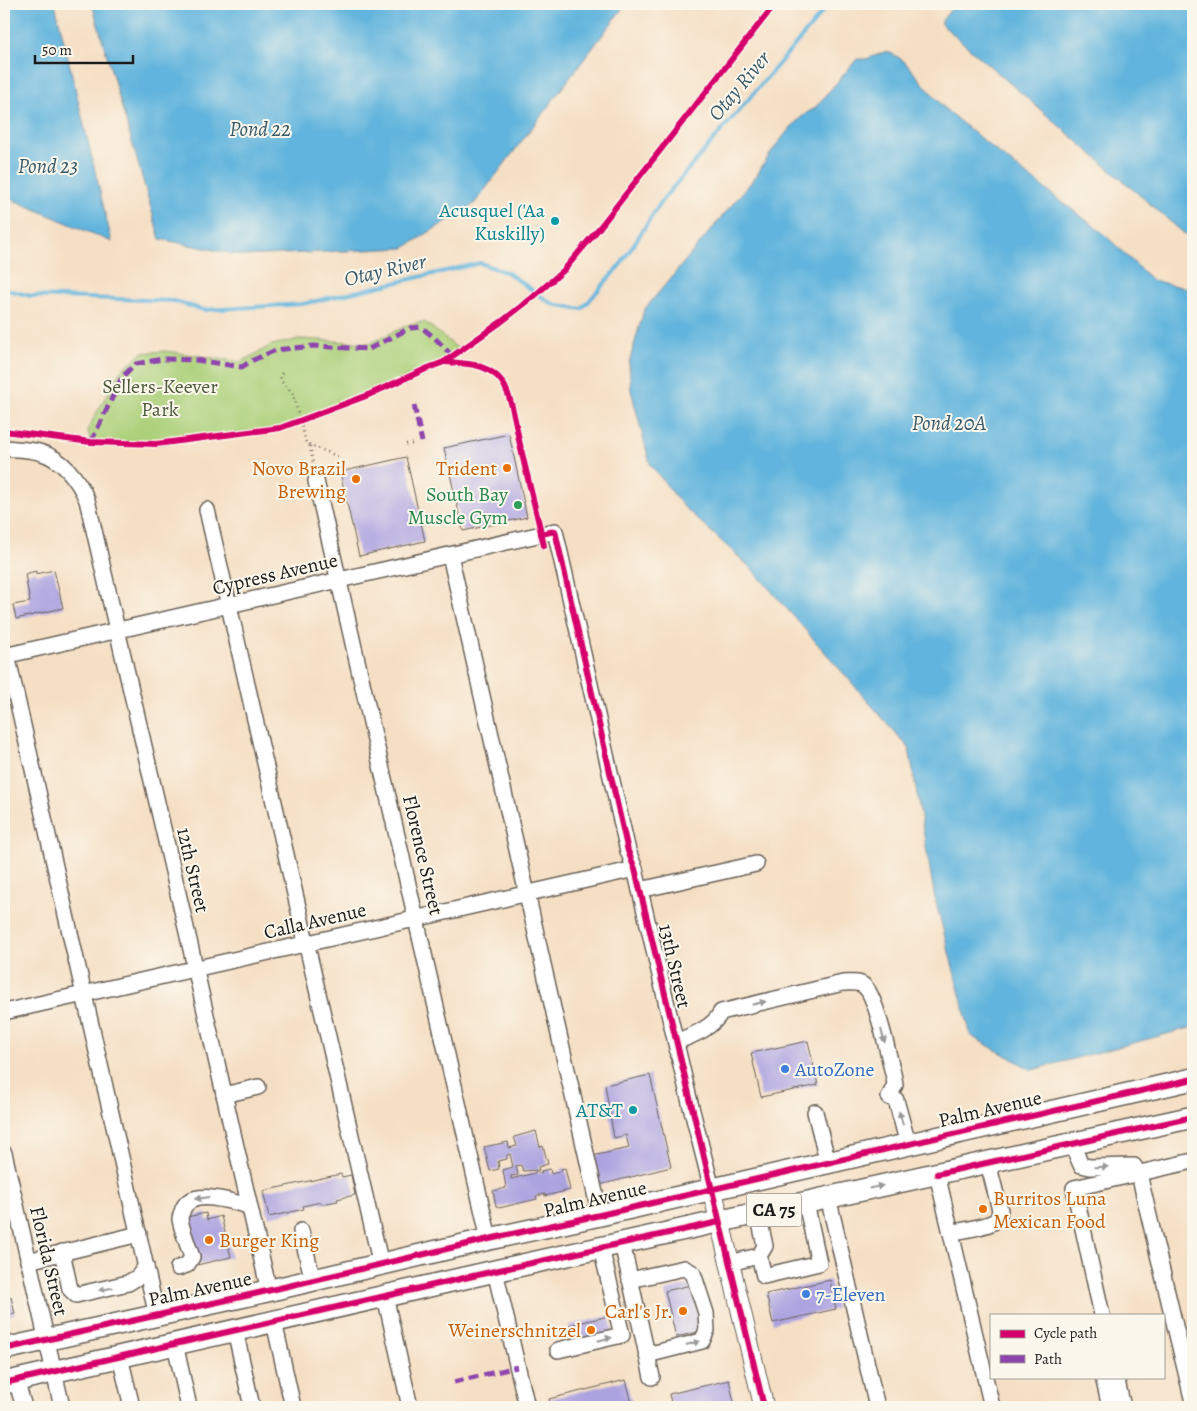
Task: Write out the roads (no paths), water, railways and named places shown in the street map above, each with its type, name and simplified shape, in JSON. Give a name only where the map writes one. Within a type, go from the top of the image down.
[{"type":"highway","name":"Palm Avenue","points":[[4,1349],[268,1291],[1193,1079]]},
{"type":"highway","name":"CA 75","points":[[10,1381],[495,1271],[1193,1117]]},
{"type":"highway","points":[[274,1322],[282,1308],[299,1297],[365,1278],[381,1265]]},
{"type":"main road","name":"13th Street","points":[[712,1189],[764,1407]]},
{"type":"street","name":"12th Street","points":[[4,448],[39,452],[51,458],[62,465],[75,478],[87,500],[268,1291]]},
{"type":"street","name":"Florence Street","points":[[316,478],[490,1239]]},
{"type":"street","points":[[207,510],[307,943],[337,1082],[381,1265]]},
{"type":"street","name":"Cypress Avenue","points":[[6,656],[555,531]]},
{"type":"street","name":"13th Street","points":[[555,531],[628,851],[635,869],[712,1189]]},
{"type":"street","points":[[450,555],[600,1215]]},
{"type":"street","points":[[6,656],[85,994],[157,1316]]},
{"type":"street","points":[[640,890],[756,864]]},
{"type":"street","name":"Calla Avenue","points":[[4,1012],[635,869]]},
{"type":"street","points":[[676,1042],[692,1036],[717,1021],[722,1012],[843,983],[856,982],[864,985],[874,1002],[894,1078],[895,1085],[889,1097],[896,1100],[908,1144]]},
{"type":"street","points":[[224,1095],[258,1087]]},
{"type":"street","points":[[815,1112],[828,1163]]},
{"type":"street","points":[[1072,1144],[1081,1165],[1090,1167],[1134,1166],[1139,1174],[1193,1402]]},
{"type":"street","name":"Florida Street","points":[[4,1153],[62,1407]]},
{"type":"street","points":[[1102,1314],[1074,1188],[1193,1161]]},
{"type":"street","points":[[951,1232],[990,1224],[997,1220],[1000,1210],[988,1162]]},
{"type":"street","points":[[937,1174],[992,1407]]},
{"type":"street","points":[[178,1268],[187,1266],[192,1257],[180,1219],[183,1208],[188,1201],[209,1197],[249,1206]]},
{"type":"street","points":[[828,1197],[876,1407]]},
{"type":"street","points":[[758,1213],[765,1246],[759,1256],[764,1276],[819,1263],[806,1202]]},
{"type":"street","points":[[301,1231],[313,1280]]},
{"type":"street","points":[[28,1261],[139,1234]]},
{"type":"street","points":[[622,1243],[652,1377]]},
{"type":"street","points":[[558,1350],[622,1335],[601,1248]]},
{"type":"street","points":[[62,1252],[70,1290],[76,1295],[128,1283],[138,1277],[146,1266]]},
{"type":"street","points":[[729,1263],[759,1256]]},
{"type":"street","points":[[630,1280],[684,1268],[693,1272],[706,1313],[707,1330],[702,1341],[655,1353],[646,1350]]},
{"type":"street","points":[[495,1271],[527,1407]]},
{"type":"street","points":[[385,1296],[410,1407]]},
{"type":"street","points":[[274,1322],[293,1407]]},
{"type":"street","points":[[234,1330],[252,1407]]},
{"type":"street","points":[[175,1344],[189,1407]]},
{"type":"street","points":[[120,1357],[132,1407]]},
{"type":"street","points":[[1103,1378],[1110,1407]]},
{"type":"street","points":[[1116,1378],[1123,1407]]},
{"type":"street","points":[[10,1381],[24,1407]]},
{"type":"water","name":"Pond 23","points":[[4,4],[55,4],[112,242],[4,196]]},
{"type":"water","name":"Pond 22","points":[[92,4],[626,4],[474,204],[404,248],[244,256],[160,239]]},
{"type":"water","points":[[955,4],[1193,4],[1193,235],[1187,236],[940,23]]},
{"type":"water","name":"Pond 20A","points":[[887,51],[903,60],[946,110],[1006,159],[1103,233],[1152,280],[1193,290],[1193,1027],[1032,1070],[971,1036],[935,899],[909,748],[751,568],[683,506],[650,464],[631,390],[629,363],[644,310],[757,175],[774,148],[790,128],[814,109],[857,59],[866,59]]},
{"type":"waterway","name":"Otay River","points":[[4,289],[31,296],[174,301],[204,310],[303,304],[480,263],[508,273],[552,304],[582,309],[621,264],[663,199],[828,4]]},
{"type":"place","name":"Acusquel ('Aa Kuskilly)","points":[[555,221]]},
{"type":"place","name":"Trident","points":[[507,468]]},
{"type":"place","name":"Novo Brazil Brewing","points":[[356,479]]},
{"type":"place","name":"South Bay Muscle Gym","points":[[518,505]]},
{"type":"place","name":"AutoZone","points":[[785,1069]]},
{"type":"place","name":"AT&T","points":[[633,1110]]},
{"type":"place","name":"Burritos Luna Mexican Food","points":[[983,1209]]},
{"type":"place","name":"Burger King","points":[[209,1240]]},
{"type":"place","name":"7-Eleven","points":[[806,1294]]},
{"type":"place","name":"Carl's Jr.","points":[[683,1311]]},
{"type":"place","name":"Weinerschnitzel","points":[[591,1330]]},
{"type":"park label","name":"Sellers-Keever Park","points":[[160,398]]}]
